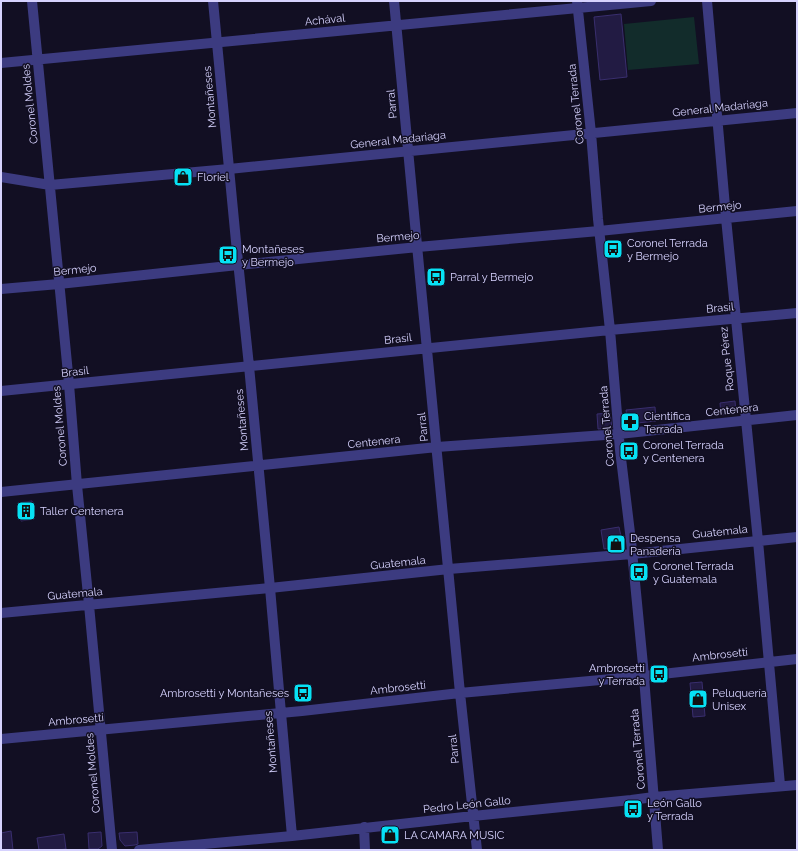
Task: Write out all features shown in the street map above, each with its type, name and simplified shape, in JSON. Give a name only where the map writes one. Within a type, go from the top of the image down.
[{"type":"street","name":"Coronel Moldes","points":[[32,1],[112,850]]},
{"type":"street","name":"Montañeses","points":[[213,1],[249,366],[292,836]]},
{"type":"street","name":"Parral","points":[[394,1],[460,693],[477,850]]},
{"type":"street","name":"Achával","points":[[1,63],[396,25],[577,4],[651,1]]},
{"type":"street","name":"Roque Pérez","points":[[707,1],[735,319],[758,541],[780,785]]},
{"type":"street","name":"Coronel Terrada","points":[[577,4],[644,676],[658,850]]},
{"type":"street","name":"General Madariaga","points":[[1,177],[41,184],[50,184],[229,169],[797,113]]},
{"type":"street","name":"Bermejo","points":[[1,289],[797,211]]},
{"type":"street","name":"Brasil","points":[[1,391],[610,330],[797,313]]},
{"type":"street","name":"Centenera","points":[[1,492],[437,447],[619,434],[797,415]]},
{"type":"street","name":"Guatemala","points":[[1,613],[270,588],[449,569],[632,554],[797,537]]},
{"type":"street","name":"Ambrosetti","points":[[1,739],[281,713],[460,693],[644,676],[797,659]]},
{"type":"street","name":"Pedro León Gallo","points":[[139,850],[240,846],[292,836],[654,797],[797,784]]},
{"type":"street","points":[[364,828],[366,850]]},
{"type":"green space","points":[[694,17],[699,64],[628,70],[624,24]]},
{"type":"building","points":[[621,14],[627,77],[600,80],[594,17]]},
{"type":"building","points":[[735,401],[736,413],[721,415],[720,403]]},
{"type":"building","points":[[655,407],[656,421],[628,424],[626,410]]},
{"type":"building","points":[[610,413],[612,428],[598,429],[597,414]]},
{"type":"building","name":"Taller Centenera","points":[[32,501],[34,519],[21,521],[18,503]]},
{"type":"building","points":[[619,527],[622,541],[616,547],[604,549],[601,530]]},
{"type":"building","name":"Peluquería Unisex","points":[[702,682],[705,716],[693,717],[690,683]]},
{"type":"building","points":[[11,831],[13,850],[1,850],[1,833]]},
{"type":"building","points":[[101,832],[102,846],[98,849],[89,849],[88,833]]},
{"type":"building","points":[[137,832],[138,844],[125,846],[120,840],[119,833]]},
{"type":"building","points":[[64,834],[66,849],[39,850],[37,838]]},
{"type":"place","name":"Floriel","points":[[183,177]]},
{"type":"place","name":"Coronel Terrada y Bermejo","points":[[613,249]]},
{"type":"place","name":"Montañeses y Bermejo","points":[[228,255]]},
{"type":"place","name":"Parral y Bermejo","points":[[436,277]]},
{"type":"place","name":"Cientifica Terrada","points":[[630,422]]},
{"type":"place","name":"Coronel Terrada y Centenera","points":[[629,451]]},
{"type":"place","name":"Taller Centenera","points":[[26,511]]},
{"type":"place","name":"Despensa Panadería","points":[[616,544]]},
{"type":"place","name":"Coronel Terrada y Guatemala","points":[[639,572]]},
{"type":"place","name":"Ambrosetti y Terrada","points":[[659,674]]},
{"type":"place","name":"Ambrosetti y Montañeses","points":[[303,693]]},
{"type":"place","name":"Peluquería Unisex","points":[[698,699]]},
{"type":"place","name":"León Gallo y Terrada","points":[[633,809]]},
{"type":"place","name":"LA CAMARA MUSIC","points":[[390,835]]}]
